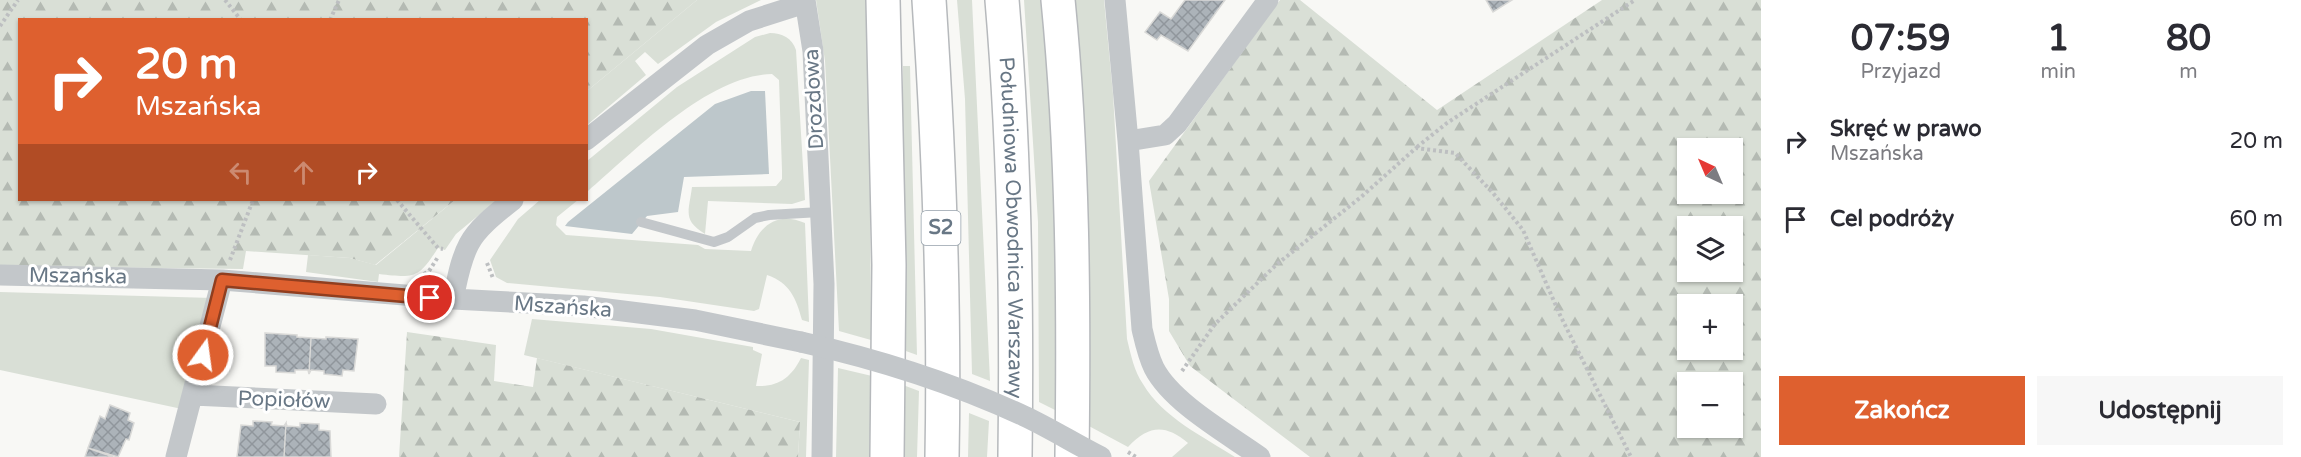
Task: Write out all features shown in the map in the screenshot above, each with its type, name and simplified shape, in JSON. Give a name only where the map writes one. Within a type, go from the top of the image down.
[{"type":"highway","points":[[884,0],[889,266],[887,457]]},
{"type":"highway","name":"S2","points":[[929,0],[942,243],[944,358],[942,457]]},
{"type":"highway","name":"Południowa Obwodnica Warszawy","points":[[1002,0],[1014,194],[1015,457]]},
{"type":"highway","points":[[1058,0],[1070,151],[1074,305],[1071,457]]},
{"type":"street","points":[[1114,0],[1128,141],[1142,329],[1148,352],[1155,370],[1180,400],[1260,457]]},
{"type":"street","points":[[1128,141],[1165,135],[1176,124],[1268,0]]},
{"type":"street","name":"Drozdowa","points":[[588,138],[707,45],[749,21],[805,1],[813,51],[824,284],[822,457]]},
{"type":"street","points":[[453,299],[470,242],[492,217],[512,201]]},
{"type":"street","name":"Mszańska","points":[[0,275],[222,280],[594,308],[695,320],[846,352],[957,388],[1024,416],[1101,457]]},
{"type":"street","points":[[176,457],[222,280]]},
{"type":"street","name":"Popiołów","points":[[193,395],[376,404]]},
{"type":"lane","points":[[641,222],[714,242],[728,237],[755,218],[820,212]]},
{"type":"path","points":[[0,26],[18,0]]},
{"type":"path","points":[[225,0],[240,18]]},
{"type":"path","points":[[331,18],[339,0]]},
{"type":"path","points":[[1180,374],[1215,324],[1276,265],[1361,197],[1416,148],[1447,123],[1635,0]]},
{"type":"path","points":[[1416,148],[1455,153],[1493,193],[1523,230],[1564,324],[1631,457]]},
{"type":"path","points":[[222,280],[254,201]]},
{"type":"path","points":[[398,201],[438,248],[445,250]]},
{"type":"path","points":[[1174,366],[1184,379]]},
{"type":"path","points":[[1128,452],[1136,457]]},
{"type":"green space","points":[[0,0],[697,0],[588,90],[588,18],[18,18],[18,201],[454,201],[375,265],[350,258],[246,251],[243,269],[0,266]]},
{"type":"green space","points":[[697,0],[761,0],[716,22],[658,64],[645,52],[635,61],[646,75],[588,124],[588,90]]},
{"type":"green space","points":[[816,0],[874,0],[870,175],[871,340],[839,331],[825,61]]},
{"type":"green space","points":[[957,0],[972,0],[990,381],[972,374],[965,99]]},
{"type":"green space","points":[[1024,0],[1043,0],[1056,222],[1059,412],[1039,402],[1038,222]]},
{"type":"green space","points":[[1073,0],[1104,0],[1113,94],[1127,339],[1135,368],[1151,396],[1161,407],[1184,425],[1235,457],[1172,457],[1188,443],[1172,433],[1164,430],[1150,431],[1128,447],[1087,425],[1087,266]]},
{"type":"green space","points":[[1280,0],[1300,0],[1437,110],[1602,0],[1761,0],[1761,457],[1310,457],[1190,366],[1169,331],[1169,299],[1149,181]]},
{"type":"green space","points":[[770,33],[779,34],[792,42],[796,50],[805,200],[792,204],[708,201],[705,234],[690,219],[692,187],[776,186],[782,179],[779,80],[772,74],[747,78],[698,101],[649,137],[588,191],[588,160],[677,87],[755,37]]},
{"type":"green space","points":[[903,66],[910,66],[917,355],[903,350]]},
{"type":"green space","points":[[454,201],[496,201],[456,234],[445,250],[438,248],[425,266],[414,274],[401,276],[379,274],[378,282],[306,272],[308,255],[350,258],[376,265]]},
{"type":"green space","points":[[539,201],[577,201],[557,217],[556,225],[566,235],[698,245],[705,249],[751,251],[759,234],[771,223],[786,219],[805,223],[809,322],[802,320],[794,298],[787,287],[767,275],[759,309],[754,311],[660,297],[507,283],[496,277],[490,260],[518,219]]},
{"type":"green space","points":[[0,292],[213,298],[182,409],[0,370]]},
{"type":"green space","points":[[532,319],[651,329],[753,347],[753,350],[762,354],[756,386],[777,383],[793,371],[801,358],[809,360],[806,457],[798,457],[800,422],[524,355]]},
{"type":"green space","points":[[407,332],[496,345],[494,381],[533,387],[537,358],[800,422],[798,457],[399,457]]},
{"type":"green space","points":[[838,368],[872,376],[869,457],[836,457]]},
{"type":"green space","points":[[903,385],[919,391],[917,457],[901,457]]},
{"type":"green space","points":[[969,413],[989,421],[987,457],[968,457]]},
{"type":"shaded area","points":[[751,91],[765,91],[769,174],[684,177],[678,212],[647,216],[632,234],[565,226],[715,104]]},
{"type":"building","points":[[1185,0],[1225,0],[1188,51],[1161,35],[1157,40],[1145,32],[1160,12],[1171,19]]},
{"type":"building","points":[[1486,0],[1512,0],[1493,12]]},
{"type":"building","points":[[265,333],[311,338],[309,374],[308,370],[295,370],[295,373],[276,372],[276,366],[265,366]]},
{"type":"building","points":[[326,337],[358,339],[354,371],[343,370],[342,376],[311,370],[309,374],[311,338],[326,339]]},
{"type":"building","points":[[110,405],[130,413],[128,420],[134,423],[129,440],[126,439],[118,457],[88,448],[100,416],[105,419]]},
{"type":"building","points":[[253,421],[272,422],[271,425],[284,426],[286,423],[284,457],[237,457],[241,425],[253,426]]},
{"type":"building","points":[[286,423],[287,426],[300,427],[300,423],[319,424],[319,430],[330,431],[331,457],[284,457]]},
{"type":"building","points":[[88,448],[113,457],[85,457]]},
{"type":"route","points":[[203,355],[222,280],[430,298]]}]
